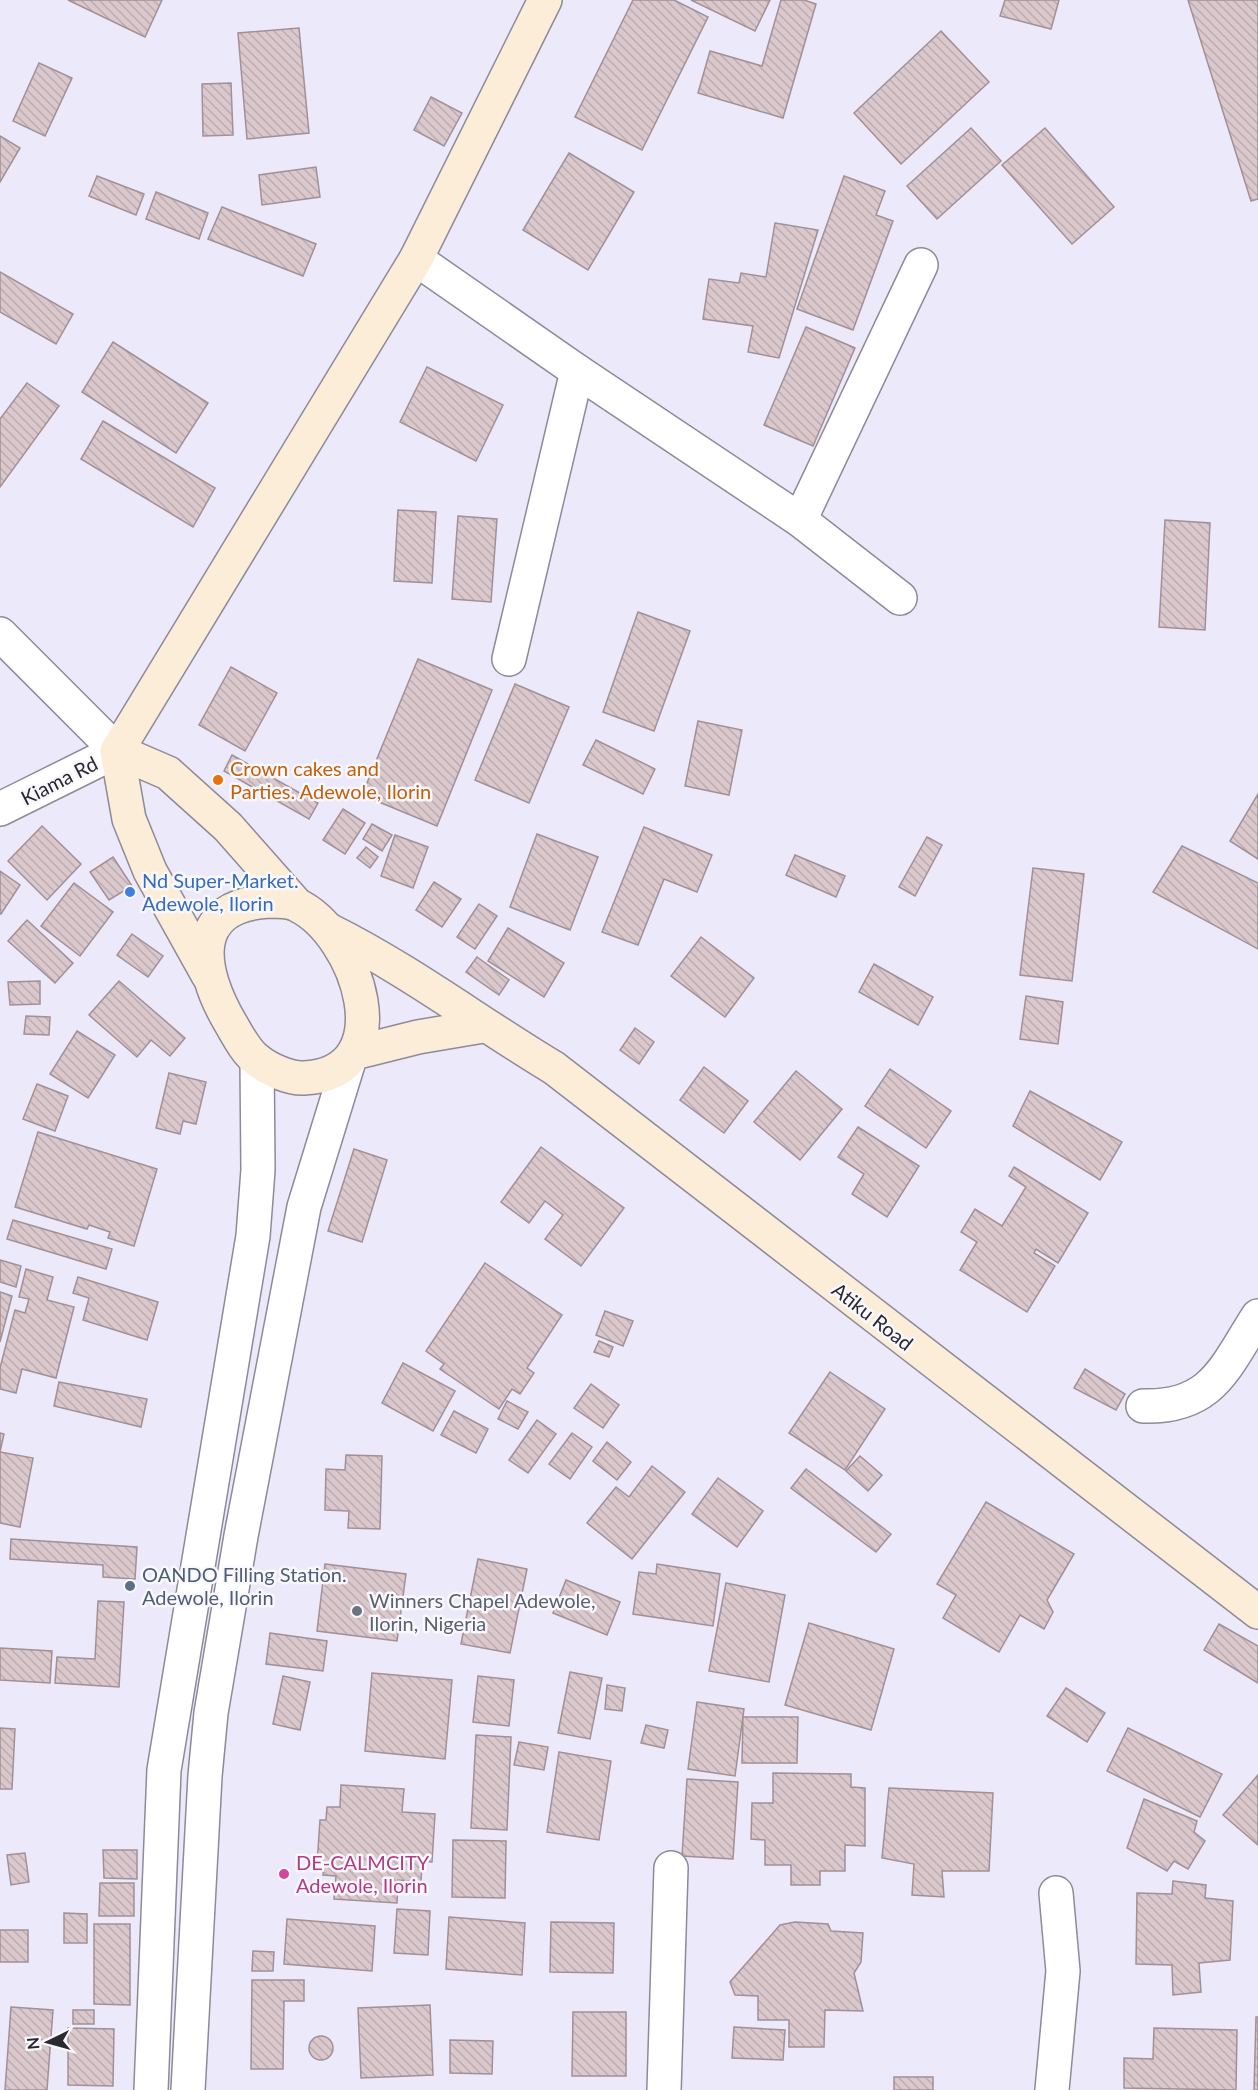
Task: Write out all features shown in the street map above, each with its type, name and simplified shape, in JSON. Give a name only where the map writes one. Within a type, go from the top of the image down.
[{"type":"street","points":[[483,1026],[418,1037],[352,1057],[321,1076],[301,1078],[276,1071],[257,1060],[238,1035],[217,1000],[208,975],[150,872],[129,819],[117,751],[416,259],[545,0]]},
{"type":"street","points":[[416,259],[577,371],[800,520],[900,598]]},
{"type":"street","points":[[800,520],[921,265]]},
{"type":"street","points":[[509,659],[577,371]]},
{"type":"street","points":[[0,634],[117,751],[168,773],[228,827],[296,904],[331,930],[352,969],[364,1012],[304,1208],[241,1536],[211,1713],[205,1776],[188,2090]]},
{"type":"street","name":"Kiama Rd","points":[[0,809],[117,751]]},
{"type":"street","points":[[208,975],[206,956],[209,937],[219,920],[232,909],[252,902],[296,904]]},
{"type":"street","name":"Atiku Road","points":[[331,930],[400,969],[483,1026],[554,1068],[1258,1612]]},
{"type":"street","points":[[151,2090],[164,1770],[253,1236],[258,1170],[257,1060]]},
{"type":"street","points":[[1143,1406],[1187,1400],[1204,1393],[1217,1380],[1258,1316]]},
{"type":"street","points":[[664,2090],[671,1868]]},
{"type":"street","points":[[1052,2090],[1063,1971],[1056,1893]]},
{"type":"building","points":[[68,0],[162,0],[145,37]]},
{"type":"building","points":[[633,0],[674,0],[708,17],[642,150],[575,117]]},
{"type":"building","points":[[691,0],[770,0],[755,31]]},
{"type":"building","points":[[781,0],[804,0],[816,4],[783,118],[698,93],[710,51],[762,66]]},
{"type":"building","points":[[1005,0],[1059,0],[1051,29],[1000,16]]},
{"type":"building","points":[[1188,0],[1258,0],[1258,199],[1251,201]]},
{"type":"building","points":[[299,28],[309,133],[247,139],[238,33]]},
{"type":"building","points":[[941,31],[989,82],[901,164],[854,113]]},
{"type":"building","points":[[39,63],[72,78],[45,136],[13,121]]},
{"type":"building","points":[[231,83],[233,135],[203,136],[202,84]]},
{"type":"building","points":[[431,97],[462,113],[444,146],[414,130]]},
{"type":"building","points":[[971,128],[1001,161],[937,219],[907,186]]},
{"type":"building","points":[[1045,128],[1114,207],[1072,244],[1002,165]]},
{"type":"building","points":[[0,136],[20,148],[0,182]]},
{"type":"building","points":[[569,153],[634,192],[588,270],[523,230]]},
{"type":"building","points":[[316,167],[320,197],[262,205],[259,175]]},
{"type":"building","points":[[97,176],[144,194],[136,215],[89,196]]},
{"type":"building","points":[[844,176],[885,191],[876,215],[893,221],[853,330],[797,309]]},
{"type":"building","points":[[156,192],[208,213],[199,239],[146,219]]},
{"type":"building","points":[[222,207],[316,244],[303,276],[208,239]]},
{"type":"building","points":[[775,223],[818,230],[779,358],[748,352],[753,326],[703,319],[709,279],[739,283],[741,273],[766,277]]},
{"type":"building","points":[[0,272],[73,314],[56,344],[0,312]]},
{"type":"building","points":[[806,327],[855,348],[813,446],[764,425]]},
{"type":"building","points":[[113,342],[208,403],[176,453],[82,392]]},
{"type":"building","points":[[427,367],[503,405],[476,461],[400,422]]},
{"type":"building","points":[[27,383],[59,406],[0,487],[0,419]]},
{"type":"building","points":[[103,421],[215,488],[193,527],[81,459]]},
{"type":"building","points":[[398,510],[436,512],[432,583],[394,581]]},
{"type":"building","points":[[458,516],[497,519],[491,602],[452,599]]},
{"type":"building","points":[[1165,520],[1210,523],[1205,630],[1159,627]]},
{"type":"building","points":[[638,612],[690,631],[654,731],[603,712]]},
{"type":"building","points":[[418,659],[492,690],[437,826],[362,795]]},
{"type":"building","points":[[231,667],[277,693],[245,751],[199,725]]},
{"type":"building","points":[[515,684],[569,707],[529,803],[475,780]]},
{"type":"building","points":[[698,721],[742,730],[729,795],[685,786]]},
{"type":"building","points":[[596,740],[655,769],[643,794],[583,765]]},
{"type":"building","points":[[232,755],[318,803],[309,819],[224,771]]},
{"type":"building","points":[[1258,794],[1258,859],[1230,841]]},
{"type":"building","points":[[343,809],[365,823],[345,854],[323,840]]},
{"type":"building","points":[[372,824],[392,835],[382,851],[363,839]]},
{"type":"building","points":[[42,826],[81,864],[47,900],[8,861]]},
{"type":"building","points":[[644,827],[712,855],[697,892],[664,879],[638,945],[602,932]]},
{"type":"building","points":[[537,834],[598,857],[570,930],[510,907]]},
{"type":"building","points":[[395,835],[428,847],[413,888],[381,876]]},
{"type":"building","points":[[927,837],[942,845],[915,896],[899,887]]},
{"type":"building","points":[[1182,846],[1258,883],[1258,949],[1153,892]]},
{"type":"building","points":[[366,847],[378,857],[370,868],[357,858]]},
{"type":"building","points":[[795,855],[845,876],[836,897],[786,875]]},
{"type":"building","points":[[113,857],[132,886],[109,900],[90,872]]},
{"type":"building","points":[[1033,868],[1084,874],[1072,981],[1020,975]]},
{"type":"building","points":[[0,871],[20,885],[1,914],[0,914]]},
{"type":"building","points":[[434,882],[461,899],[442,927],[416,910]]},
{"type":"building","points":[[74,883],[113,912],[80,956],[41,926]]},
{"type":"building","points":[[479,904],[497,916],[475,949],[457,937]]},
{"type":"building","points":[[27,920],[73,963],[55,983],[8,941]]},
{"type":"building","points":[[508,928],[564,963],[544,997],[488,961]]},
{"type":"building","points":[[132,934],[163,956],[148,977],[117,955]]},
{"type":"building","points":[[701,937],[754,978],[725,1017],[671,976]]},
{"type":"building","points":[[477,957],[509,980],[499,995],[466,972]]},
{"type":"building","points":[[874,964],[933,997],[918,1025],[859,992]]},
{"type":"building","points":[[40,981],[40,1004],[10,1005],[8,982]]},
{"type":"building","points":[[119,981],[185,1038],[170,1056],[151,1040],[137,1057],[89,1015]]},
{"type":"building","points":[[1026,996],[1063,1002],[1058,1044],[1020,1039]]},
{"type":"building","points":[[26,1016],[50,1017],[49,1035],[24,1034]]},
{"type":"building","points":[[635,1028],[654,1042],[639,1064],[620,1050]]},
{"type":"building","points":[[77,1031],[115,1055],[88,1098],[50,1074]]},
{"type":"building","points":[[704,1067],[748,1101],[724,1133],[680,1100]]},
{"type":"building","points":[[890,1069],[951,1111],[926,1148],[865,1106]]},
{"type":"building","points":[[796,1071],[842,1109],[800,1160],[754,1122]]},
{"type":"building","points":[[169,1073],[206,1082],[196,1124],[183,1121],[180,1134],[156,1128]]},
{"type":"building","points":[[37,1084],[68,1096],[55,1131],[23,1119]]},
{"type":"building","points":[[1030,1091],[1122,1142],[1100,1180],[1013,1126]]},
{"type":"building","points":[[858,1127],[919,1166],[887,1217],[852,1194],[864,1174],[838,1157]]},
{"type":"building","points":[[38,1132],[157,1169],[134,1246],[108,1238],[110,1232],[89,1225],[87,1229],[15,1207]]},
{"type":"building","points":[[541,1147],[624,1208],[581,1266],[545,1239],[563,1215],[545,1201],[529,1223],[501,1202]]},
{"type":"building","points":[[354,1149],[387,1160],[362,1242],[328,1231]]},
{"type":"building","points":[[1014,1167],[1088,1213],[1058,1263],[1036,1249],[1034,1253],[1055,1266],[1027,1312],[960,1270],[977,1242],[961,1232],[975,1209],[1002,1226],[1026,1187],[1009,1176]]},
{"type":"building","points":[[13,1220],[112,1249],[106,1269],[7,1239]]},
{"type":"building","points":[[0,1260],[21,1266],[16,1287],[0,1282]]},
{"type":"building","points":[[485,1263],[562,1315],[527,1368],[534,1373],[520,1394],[512,1389],[499,1409],[440,1369],[444,1364],[426,1351]]},
{"type":"building","points":[[26,1269],[53,1277],[47,1300],[74,1307],[56,1378],[22,1369],[16,1393],[0,1389],[0,1368],[15,1310],[25,1313],[29,1299],[19,1297]]},
{"type":"building","points":[[78,1277],[158,1302],[147,1340],[83,1320],[89,1298],[73,1293]]},
{"type":"building","points":[[0,1292],[12,1296],[0,1342]]},
{"type":"building","points":[[605,1311],[633,1321],[623,1346],[596,1335]]},
{"type":"building","points":[[599,1341],[613,1347],[609,1357],[594,1352]]},
{"type":"building","points":[[403,1363],[455,1391],[433,1431],[382,1403]]},
{"type":"building","points":[[1085,1369],[1125,1394],[1116,1410],[1074,1388]]},
{"type":"building","points":[[830,1372],[885,1409],[845,1470],[789,1433]]},
{"type":"building","points":[[59,1382],[147,1399],[141,1427],[54,1406]]},
{"type":"building","points":[[591,1384],[619,1405],[603,1428],[574,1408]]},
{"type":"building","points":[[507,1401],[528,1412],[518,1429],[498,1419]]},
{"type":"building","points":[[454,1411],[488,1429],[476,1453],[441,1435]]},
{"type":"building","points":[[537,1420],[556,1434],[528,1473],[509,1460]]},
{"type":"building","points":[[0,1433],[4,1434],[0,1452]]},
{"type":"building","points":[[572,1433],[592,1447],[570,1479],[549,1464]]},
{"type":"building","points":[[607,1442],[631,1462],[617,1480],[593,1461]]},
{"type":"building","points":[[0,1452],[33,1458],[20,1527],[0,1523]]},
{"type":"building","points":[[346,1455],[382,1456],[380,1529],[348,1528],[349,1511],[325,1510],[326,1469],[345,1470]]},
{"type":"building","points":[[860,1456],[882,1475],[868,1491],[846,1471]]},
{"type":"building","points":[[652,1466],[685,1492],[632,1559],[587,1523],[616,1487],[629,1497]]},
{"type":"building","points":[[806,1469],[891,1534],[876,1552],[791,1488]]},
{"type":"building","points":[[718,1478],[763,1511],[737,1547],[692,1514]]},
{"type":"building","points":[[986,1502],[1074,1554],[1047,1600],[1053,1612],[1044,1629],[1020,1615],[999,1652],[943,1618],[956,1595],[937,1584]]},
{"type":"building","points":[[11,1539],[137,1547],[135,1579],[103,1577],[103,1565],[10,1559]]},
{"type":"building","points":[[478,1559],[527,1569],[510,1653],[461,1644]]},
{"type":"building","points":[[325,1564],[406,1574],[397,1641],[317,1631]]},
{"type":"building","points":[[657,1564],[720,1574],[713,1626],[633,1614],[639,1572],[656,1574]]},
{"type":"building","points":[[566,1580],[620,1602],[607,1635],[553,1613]]},
{"type":"building","points":[[726,1583],[785,1595],[769,1682],[709,1671]]},
{"type":"building","points":[[98,1601],[124,1602],[119,1687],[55,1683],[57,1657],[95,1659]]},
{"type":"building","points":[[809,1623],[894,1649],[871,1730],[785,1705]]},
{"type":"building","points":[[1219,1624],[1258,1646],[1258,1683],[1204,1650]]},
{"type":"building","points":[[270,1633],[327,1641],[323,1671],[266,1664]]},
{"type":"building","points":[[0,1648],[52,1651],[50,1683],[0,1680]]},
{"type":"building","points":[[570,1672],[602,1678],[590,1739],[558,1733]]},
{"type":"building","points":[[372,1673],[452,1680],[445,1759],[365,1751]]},
{"type":"building","points":[[283,1676],[310,1682],[300,1730],[273,1724]]},
{"type":"building","points":[[478,1676],[514,1680],[509,1726],[473,1722]]},
{"type":"building","points":[[607,1685],[625,1688],[622,1711],[605,1709]]},
{"type":"building","points":[[1066,1688],[1105,1713],[1087,1742],[1047,1716]]},
{"type":"building","points":[[697,1702],[744,1709],[735,1776],[688,1769]]},
{"type":"building","points":[[743,1717],[798,1717],[797,1763],[742,1763]]},
{"type":"building","points":[[646,1725],[668,1730],[664,1748],[641,1743]]},
{"type":"building","points":[[0,1728],[15,1729],[12,1789],[0,1789]]},
{"type":"building","points":[[1128,1728],[1222,1774],[1200,1817],[1107,1771]]},
{"type":"building","points":[[476,1735],[511,1737],[507,1830],[471,1828]]},
{"type":"building","points":[[519,1742],[548,1747],[544,1770],[514,1765]]},
{"type":"building","points":[[559,1752],[611,1761],[599,1840],[547,1832]]},
{"type":"building","points":[[773,1773],[851,1774],[851,1787],[865,1788],[865,1846],[845,1845],[845,1871],[820,1871],[820,1885],[791,1885],[791,1865],[765,1865],[765,1840],[751,1839],[752,1803],[773,1803]]},
{"type":"building","points":[[1258,1775],[1258,1845],[1223,1815]]},
{"type":"building","points":[[687,1779],[738,1782],[733,1859],[682,1856]]},
{"type":"building","points":[[341,1785],[404,1789],[402,1812],[435,1814],[432,1862],[422,1861],[421,1882],[398,1880],[397,1903],[334,1899],[336,1876],[323,1875],[324,1864],[317,1864],[320,1820],[326,1820],[327,1807],[340,1807]]},
{"type":"building","points":[[889,1788],[993,1793],[989,1871],[942,1871],[944,1897],[912,1895],[914,1864],[882,1858]]},
{"type":"building","points":[[1144,1799],[1197,1821],[1194,1832],[1205,1841],[1188,1869],[1174,1861],[1167,1871],[1127,1848]]},
{"type":"building","points":[[453,1840],[506,1841],[505,1898],[452,1897]]},
{"type":"building","points":[[103,1850],[137,1850],[137,1879],[104,1878]]},
{"type":"building","points":[[25,1853],[29,1882],[11,1885],[7,1855]]},
{"type":"building","points":[[1173,1881],[1206,1885],[1205,1898],[1233,1901],[1230,1960],[1199,1963],[1201,1992],[1173,1995],[1172,1965],[1136,1964],[1137,1893],[1172,1894]]},
{"type":"building","points":[[100,1883],[134,1883],[134,1916],[99,1916]]},
{"type":"building","points":[[397,1909],[430,1911],[428,1955],[394,1953]]},
{"type":"building","points":[[64,1913],[87,1914],[87,1943],[64,1943]]},
{"type":"building","points":[[449,1917],[525,1923],[522,1975],[446,1969]]},
{"type":"building","points":[[287,1919],[375,1926],[372,1971],[284,1964]]},
{"type":"building","points":[[551,1922],[614,1923],[613,1973],[550,1972]]},
{"type":"building","points":[[795,1922],[828,1924],[831,1931],[863,1933],[861,1962],[854,1973],[863,2011],[825,2010],[824,2047],[789,2047],[789,2020],[758,2020],[758,1996],[735,1995],[730,1982],[780,1925]]},
{"type":"building","points":[[94,1924],[130,1924],[130,2005],[94,2004]]},
{"type":"building","points":[[0,1930],[28,1930],[28,1962],[0,1962]]},
{"type":"building","points":[[253,1951],[274,1952],[273,1971],[252,1971]]},
{"type":"building","points":[[252,1980],[304,1980],[304,2001],[284,2001],[283,2069],[251,2069]]},
{"type":"building","points":[[430,2005],[433,2075],[361,2078],[358,2008]]},
{"type":"building","points":[[11,2007],[53,2010],[47,2090],[5,2090]]},
{"type":"building","points":[[73,2010],[94,2010],[94,2024],[73,2024]]},
{"type":"building","points":[[573,2012],[626,2012],[626,2076],[572,2076]]},
{"type":"building","points":[[1256,2017],[1258,2017],[1258,2090],[1254,2090]]},
{"type":"building","points":[[734,2027],[785,2030],[783,2060],[732,2058]]},
{"type":"building","points":[[68,2028],[114,2029],[113,2086],[68,2085]]},
{"type":"building","points":[[1154,2028],[1237,2030],[1236,2090],[1124,2088],[1124,2058],[1153,2059]]},
{"type":"building","points":[[321,2036],[330,2039],[333,2048],[330,2057],[321,2060],[312,2057],[309,2048],[312,2039]]},
{"type":"building","points":[[450,2040],[493,2041],[492,2074],[450,2073]]},
{"type":"building","points":[[894,2077],[933,2077],[933,2090],[894,2090]]},
{"type":"place","name":"Crown cakes and Parties. Adewole, Ilorin","points":[[218,780]]},
{"type":"place","name":"Nd Super-Market. Adewole, Ilorin","points":[[130,892]]},
{"type":"place","name":"OANDO Filling Station. Adewole, Ilorin","points":[[130,1586]]},
{"type":"place","name":"Winners Chapel Adewole, Ilorin, Nigeria","points":[[357,1611]]},
{"type":"place","name":"DE-CALMCITY Adewole, Ilorin","points":[[284,1874]]}]
